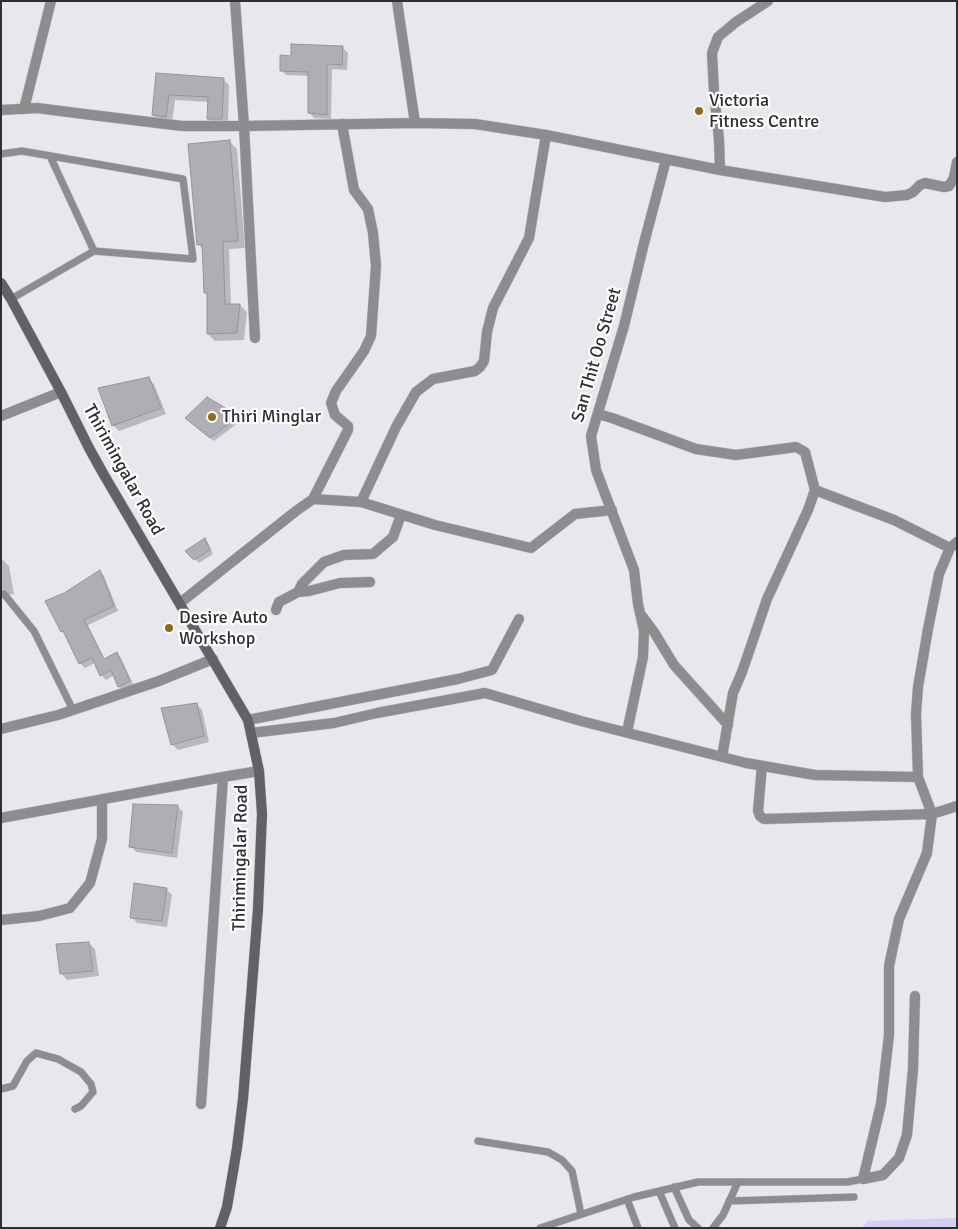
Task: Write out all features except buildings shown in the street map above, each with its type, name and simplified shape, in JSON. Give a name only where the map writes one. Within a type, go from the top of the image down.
[{"type":"street","points":[[24,109],[51,1]]},
{"type":"street","points":[[235,1],[244,126],[255,338]]},
{"type":"street","points":[[396,1],[415,123]]},
{"type":"street","points":[[720,170],[712,53],[718,37],[736,22],[768,1]]},
{"type":"street","points":[[1,110],[37,108],[182,126],[475,124],[546,135],[720,170],[885,196],[907,195],[925,183],[949,186],[954,178],[957,162]]},
{"type":"street","points":[[180,603],[313,499],[348,430],[348,426],[335,415],[332,403],[336,391],[364,351],[371,336],[376,266],[373,233],[368,209],[354,190],[342,124]]},
{"type":"street","points":[[361,502],[396,427],[416,392],[433,379],[475,371],[484,362],[487,332],[493,308],[529,238],[546,135]]},
{"type":"street","name":"San Thit Oo Street","points":[[627,732],[643,656],[644,631],[634,570],[596,470],[591,436],[624,326],[666,160]]},
{"type":"street","name":"Thirimingalar Road","points":[[1,283],[100,468],[248,720],[259,771],[262,814],[258,909],[243,1099],[227,1207],[220,1228]]},
{"type":"street","points":[[1,416],[61,392]]},
{"type":"street","points":[[598,414],[696,449],[736,455],[796,447],[805,452],[815,490],[768,599],[733,693],[722,757]]},
{"type":"street","points":[[815,490],[953,545],[939,574],[918,688],[916,714],[918,777],[932,814],[927,853],[899,920],[889,966],[889,1036],[881,1104],[863,1179],[883,1175],[899,1158],[907,1135],[913,1069],[916,996]]},
{"type":"street","points":[[313,499],[361,502],[435,525],[531,548],[575,514],[612,510]]},
{"type":"street","points":[[298,592],[302,584],[324,562],[344,555],[373,554],[393,537],[401,515]]},
{"type":"street","points":[[276,610],[279,602],[298,592],[340,583],[370,582]]},
{"type":"street","points":[[640,613],[674,665],[728,724]]},
{"type":"street","points":[[248,720],[458,679],[492,670],[519,619]]},
{"type":"street","points":[[1,728],[58,715],[159,681],[213,659]]},
{"type":"street","points":[[251,733],[334,723],[485,693],[581,721],[762,766],[816,775],[918,777]]},
{"type":"street","points":[[762,766],[758,811],[764,819],[932,814],[957,806]]},
{"type":"street","points":[[1,818],[259,771]]},
{"type":"street","points":[[201,1104],[223,777]]},
{"type":"street","points":[[1,920],[39,916],[70,908],[90,883],[102,839],[102,799]]},
{"type":"lane","points":[[1,154],[22,151],[183,178],[192,258],[94,251],[6,295]]},
{"type":"lane","points":[[50,156],[94,251]]},
{"type":"lane","points":[[4,594],[34,631],[73,710]]},
{"type":"lane","points":[[1,1089],[13,1086],[27,1061],[36,1054],[58,1059],[81,1072],[91,1084],[93,1092],[81,1106],[75,1109]]},
{"type":"lane","points":[[478,1141],[548,1152],[562,1160],[572,1171],[581,1214]]},
{"type":"lane","points":[[540,1228],[627,1199],[698,1182],[847,1182],[863,1179]]},
{"type":"lane","points":[[713,1228],[723,1215],[738,1182]]},
{"type":"lane","points":[[674,1187],[689,1220],[698,1228]]},
{"type":"lane","points":[[659,1191],[676,1228]]},
{"type":"lane","points":[[729,1201],[854,1198]]},
{"type":"lane","points":[[627,1199],[638,1228]]},
{"type":"shaded area","points":[[957,1218],[957,1228],[861,1228],[868,1221]]},
{"type":"place","name":"Victoria Fitness Centre","points":[[699,111]]},
{"type":"place","name":"Thiri Minglar","points":[[212,417]]},
{"type":"place","name":"Desire Auto Workshop","points":[[169,628]]}]
